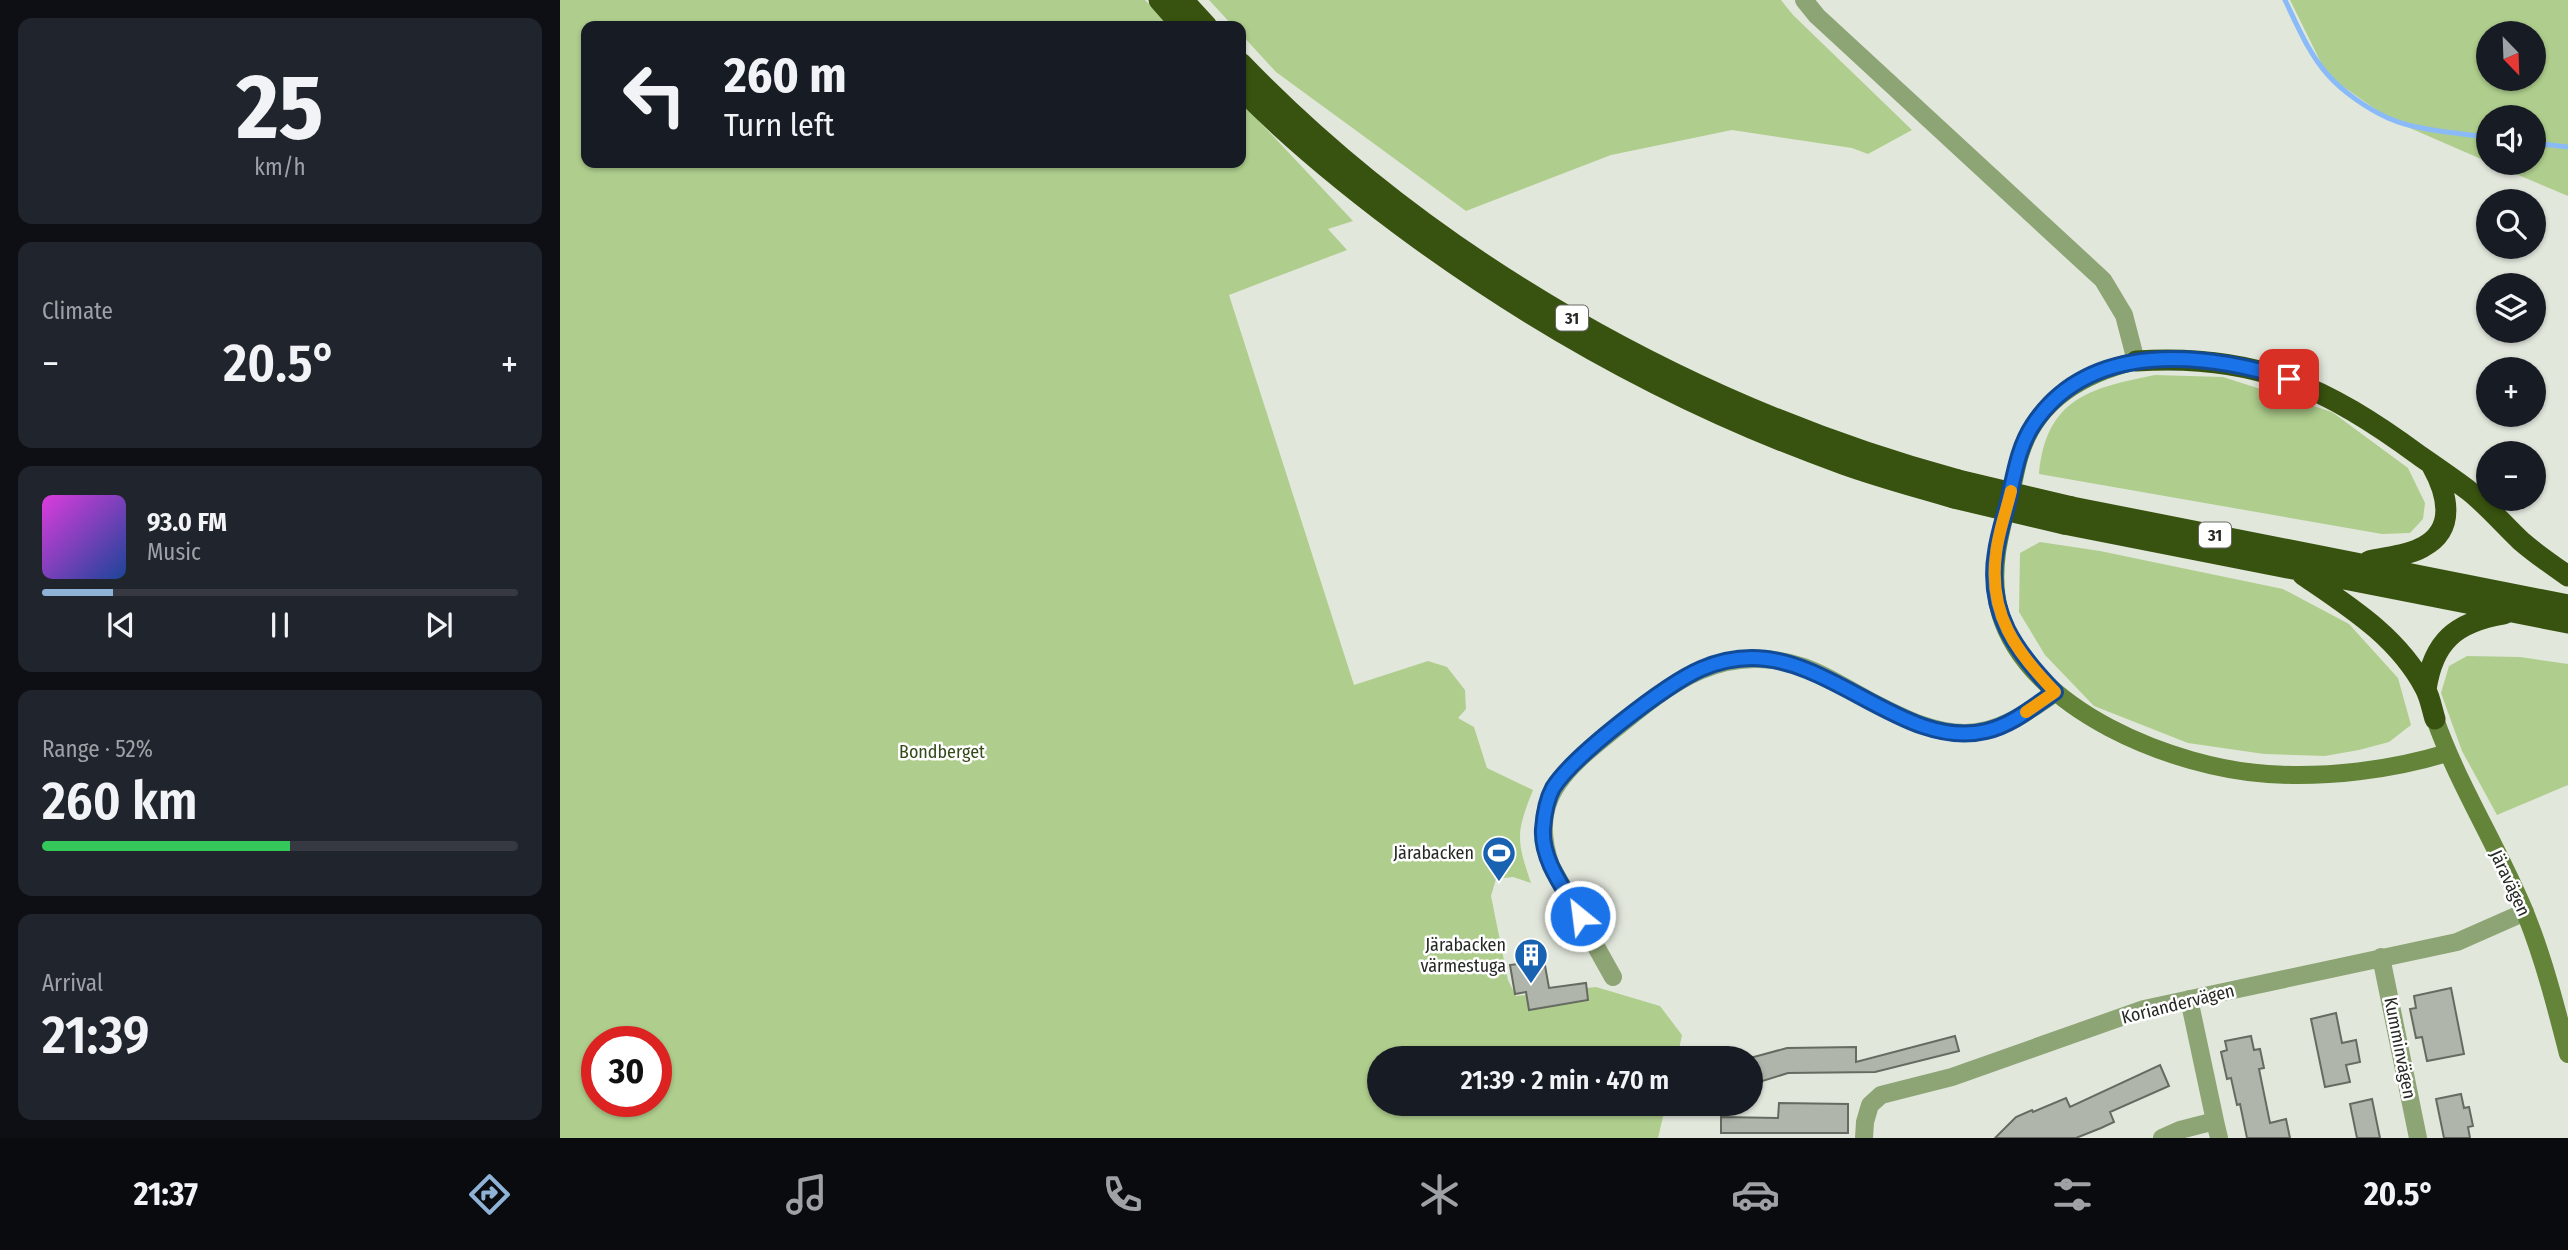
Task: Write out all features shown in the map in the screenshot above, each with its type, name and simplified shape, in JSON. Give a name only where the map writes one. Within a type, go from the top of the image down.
[{"type":"highway","points":[[1158,0],[1177,21]]},
{"type":"highway","points":[[1183,0],[1202,21]]},
{"type":"highway","name":"31","points":[[1246,68],[1335,151],[1386,192],[1536,297],[1626,348],[1740,404],[1956,489]]},
{"type":"highway","name":"31","points":[[1246,94],[1330,171],[1479,281],[1622,367],[1741,423],[1844,464],[2295,570],[2568,623]]},
{"type":"highway","points":[[2136,361],[2203,360],[2233,364],[2289,379],[2351,409],[2468,490],[2522,542],[2568,576]]},
{"type":"highway","points":[[2358,563],[2422,548],[2439,535],[2447,509],[2441,482],[2431,464]]},
{"type":"highway","name":"31","points":[[2068,515],[2358,563],[2568,605]]},
{"type":"highway","points":[[2295,570],[2382,632],[2405,658],[2426,690],[2435,719]]},
{"type":"highway","points":[[2426,690],[2433,659],[2449,636],[2460,627],[2512,612]]},
{"type":"street","points":[[1804,0],[1817,16],[2103,280],[2124,315],[2136,361],[2113,366],[2078,382],[2058,396],[2032,426],[2021,450],[1996,552],[1996,593],[2000,614],[2020,653],[2055,692],[2094,719],[2175,755],[2219,766],[2267,774],[2346,771],[2414,762],[2447,753]]},
{"type":"street","points":[[1613,977],[1551,866],[1543,831],[1545,811],[1552,791],[1570,768],[1670,685],[1701,669],[1727,660],[1778,660],[1807,668],[1911,721],[1938,730],[1964,733],[1985,731],[2004,725],[2055,692]]},
{"type":"street","name":"Järavägen","points":[[2435,719],[2447,753],[2525,912],[2540,953],[2568,1054]]},
{"type":"street","name":"Koriandervägen","points":[[1864,1138],[1870,1105],[1881,1096],[1952,1077],[2144,1009],[2457,942],[2525,912]]},
{"type":"street","name":"Kumminvägen","points":[[2381,957],[2418,1138]]},
{"type":"street","points":[[2162,1138],[2180,1130],[2217,1129],[2189,999]]},
{"type":"green space","name":"Bondberget","points":[[560,0],[1145,0],[1165,21],[581,21],[581,168],[1246,168],[1246,107],[1353,221],[1328,229],[1347,250],[1229,295],[1354,685],[1428,661],[1447,667],[1465,690],[1466,709],[1458,718],[1474,727],[1487,768],[1533,790],[1523,816],[1520,836],[1531,883],[1513,877],[1496,879],[1491,896],[1508,980],[1516,996],[1596,987],[1660,1006],[1682,1035],[1680,1046],[1367,1046],[1367,1116],[1663,1116],[1658,1138],[560,1138]]},
{"type":"green space","points":[[1209,0],[1781,0],[1793,15],[1912,130],[1868,154],[1852,148],[1732,130],[1611,155],[1466,211],[1276,72],[1246,39],[1246,21],[1228,21]]},
{"type":"green space","points":[[2290,0],[2568,0],[2568,196],[2518,175],[2546,175],[2546,105],[2476,105],[2476,157],[2389,119],[2327,75]]},
{"type":"green space","points":[[2155,375],[2223,377],[2332,412],[2408,468],[2425,503],[2423,519],[2410,533],[2382,534],[2039,474],[2043,449],[2051,429],[2061,413],[2075,401],[2110,385]]},
{"type":"green space","points":[[2040,542],[2100,551],[2283,589],[2349,624],[2398,678],[2411,725],[2389,742],[2359,750],[2325,756],[2264,754],[2188,743],[2094,706],[2045,655],[2019,612],[2020,553]]},
{"type":"green space","points":[[2467,656],[2520,657],[2568,664],[2568,785],[2497,815],[2462,751],[2441,693],[2449,666]]},
{"type":"building","name":"Järabacken värmestuga","points":[[1544,960],[1549,988],[1586,983],[1588,1000],[1529,1010],[1526,992],[1515,994],[1510,965]]},
{"type":"building","points":[[2451,988],[2464,1054],[2427,1061],[2422,1037],[2416,1038],[2410,1009],[2416,1008],[2414,996]]},
{"type":"building","points":[[2336,1013],[2342,1043],[2356,1040],[2360,1062],[2346,1065],[2350,1082],[2325,1087],[2311,1019]]},
{"type":"building","points":[[1955,1036],[1959,1051],[1875,1072],[1788,1073],[1763,1081],[1763,1054],[1787,1048],[1856,1047],[1856,1062]]},
{"type":"building","points":[[2251,1036],[2254,1050],[2260,1049],[2264,1068],[2259,1069],[2270,1123],[2286,1119],[2290,1138],[2247,1138],[2240,1104],[2237,1105],[2231,1078],[2227,1079],[2221,1052],[2227,1050],[2225,1041]]},
{"type":"building","points":[[2160,1065],[2169,1086],[2110,1112],[2114,1122],[2101,1128],[2076,1138],[1995,1138],[2016,1117],[2066,1098],[2070,1107]]},
{"type":"building","points":[[2461,1094],[2464,1108],[2469,1107],[2473,1126],[2468,1127],[2470,1138],[2444,1138],[2436,1099]]},
{"type":"building","points":[[2372,1099],[2380,1138],[2357,1138],[2350,1104]]},
{"type":"building","points":[[1779,1103],[1848,1104],[1848,1133],[1721,1133],[1721,1117],[1778,1118]]},
{"type":"waterway","points":[[2285,0],[2321,67],[2356,100],[2388,118],[2412,126],[2476,136]]},
{"type":"waterway","points":[[2546,144],[2568,147]]},
{"type":"slow traffic","points":[[2011,491],[1994,571],[2000,614],[2020,653],[2055,692],[2026,712]]},
{"type":"place","name":"Järabacken","points":[[1499,883]]},
{"type":"place","name":"Järabacken värmestuga","points":[[1531,985]]},
{"type":"route","points":[[1580,916],[1551,866],[1545,846],[1545,811],[1552,791],[1578,760],[1670,685],[1701,669],[1727,660],[1778,660],[1807,668],[1911,721],[1938,730],[1964,733],[1985,731],[2004,725],[2055,692],[2034,671],[2009,634],[2000,614],[1994,571],[1996,552],[2021,450],[2032,426],[2046,408],[2078,382],[2113,366],[2136,361],[2203,360],[2233,364],[2289,379]]}]
